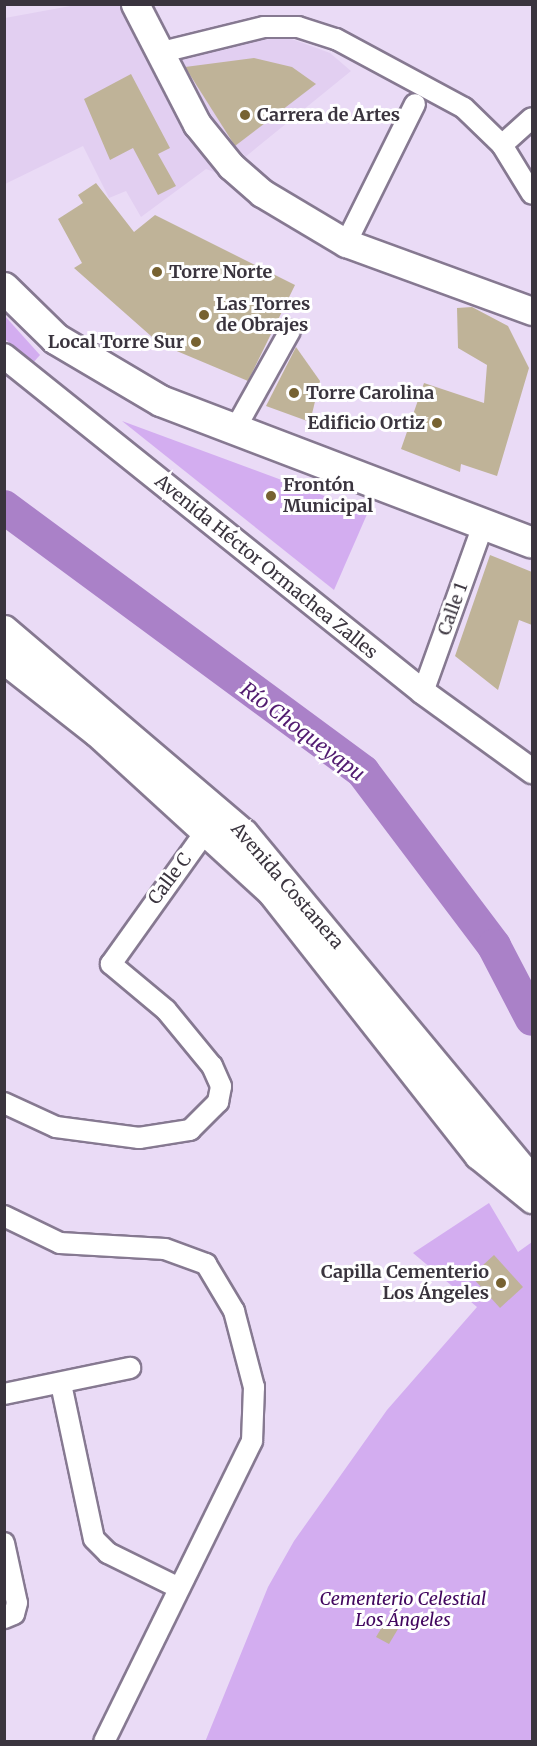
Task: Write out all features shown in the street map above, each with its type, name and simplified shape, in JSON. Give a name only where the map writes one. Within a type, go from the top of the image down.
[{"type":"main road","points":[[135,4],[191,115],[231,166],[292,215],[346,243],[532,311]]},
{"type":"main road","points":[[4,288],[56,339],[113,375],[234,431],[532,543]]},
{"type":"main road","name":"Avenida Costanera","points":[[4,630],[244,833],[532,1180]]},
{"type":"main road","name":"Avenida Costanera","points":[[4,660],[97,733],[271,892],[478,1155],[532,1198]]},
{"type":"street","points":[[159,55],[264,27],[298,27],[336,39],[464,108],[502,145],[532,194]]},
{"type":"street","points":[[346,243],[415,104]]},
{"type":"street","points":[[502,145],[532,118]]},
{"type":"street","points":[[234,431],[290,332]]},
{"type":"street","name":"Avenida Héctor Ormachea Zalles","points":[[4,356],[423,692],[532,771]]},
{"type":"street","name":"Calle 1","points":[[423,692],[483,525]]},
{"type":"street","name":"Calle C","points":[[4,1103],[56,1127],[99,1137],[139,1138],[190,1130],[218,1102],[221,1086],[212,1066],[166,1010],[111,964],[134,926],[205,832]]},
{"type":"street","points":[[4,1216],[60,1244],[165,1249],[206,1264],[224,1287],[255,1387],[252,1442],[177,1587],[104,1742]]},
{"type":"street","points":[[4,1394],[130,1368]]},
{"type":"street","points":[[61,1384],[94,1539],[108,1553],[177,1587]]},
{"type":"street","points":[[4,1543],[17,1603],[4,1618]]},
{"type":"shaded area","points":[[76,5],[128,5],[174,60],[234,36],[278,34],[330,53],[351,71],[223,175],[206,169],[141,217],[126,191],[109,198],[83,146],[5,184],[5,18]]},
{"type":"green space","points":[[4,315],[40,355],[32,364],[5,339]]},
{"type":"green space","name":"Frontón Municipal","points":[[122,421],[368,512],[334,590]]},
{"type":"green space","name":"Cementerio Celestial Los Ángeles","points":[[489,1203],[518,1252],[532,1242],[532,1741],[205,1742],[268,1587],[294,1541],[387,1410],[477,1307],[413,1253]]},
{"type":"building","name":"Carrera de Artes","points":[[254,58],[292,67],[316,84],[235,146],[185,67]]},
{"type":"building","points":[[131,74],[170,148],[158,154],[176,186],[158,195],[133,148],[110,160],[84,99]]},
{"type":"building","name":"Las Torres de Obrajes","points":[[96,183],[134,232],[155,215],[295,285],[248,381],[160,344],[74,268],[82,263],[58,219],[83,203],[78,195]]},
{"type":"building","points":[[472,307],[508,326],[529,368],[497,476],[461,464],[460,472],[401,449],[424,383],[484,403],[487,365],[458,348],[457,308]]},
{"type":"building","name":"Torre Carolina","points":[[296,347],[320,381],[310,422],[266,406]]},
{"type":"building","points":[[490,555],[532,572],[532,625],[519,620],[498,690],[455,656]]},
{"type":"building","points":[[494,1255],[523,1287],[500,1308],[471,1276]]},
{"type":"building","points":[[388,1617],[401,1624],[389,1644],[376,1637]]},
{"type":"waterway","name":"Río Choqueyapu","points":[[4,507],[363,772],[494,946],[532,1019]]},
{"type":"place","name":"Carrera de Artes","points":[[245,115]]},
{"type":"place","name":"Torre Norte","points":[[157,272]]},
{"type":"place","name":"Las Torres de Obrajes","points":[[204,315]]},
{"type":"place","name":"Local Torre Sur","points":[[196,342]]},
{"type":"place","name":"Torre Carolina","points":[[294,393]]},
{"type":"place","name":"Edificio Ortiz","points":[[437,423]]},
{"type":"place","name":"Frontón Municipal","points":[[271,496]]},
{"type":"place","name":"Capilla Cementerio Los Ángeles","points":[[501,1283]]}]
